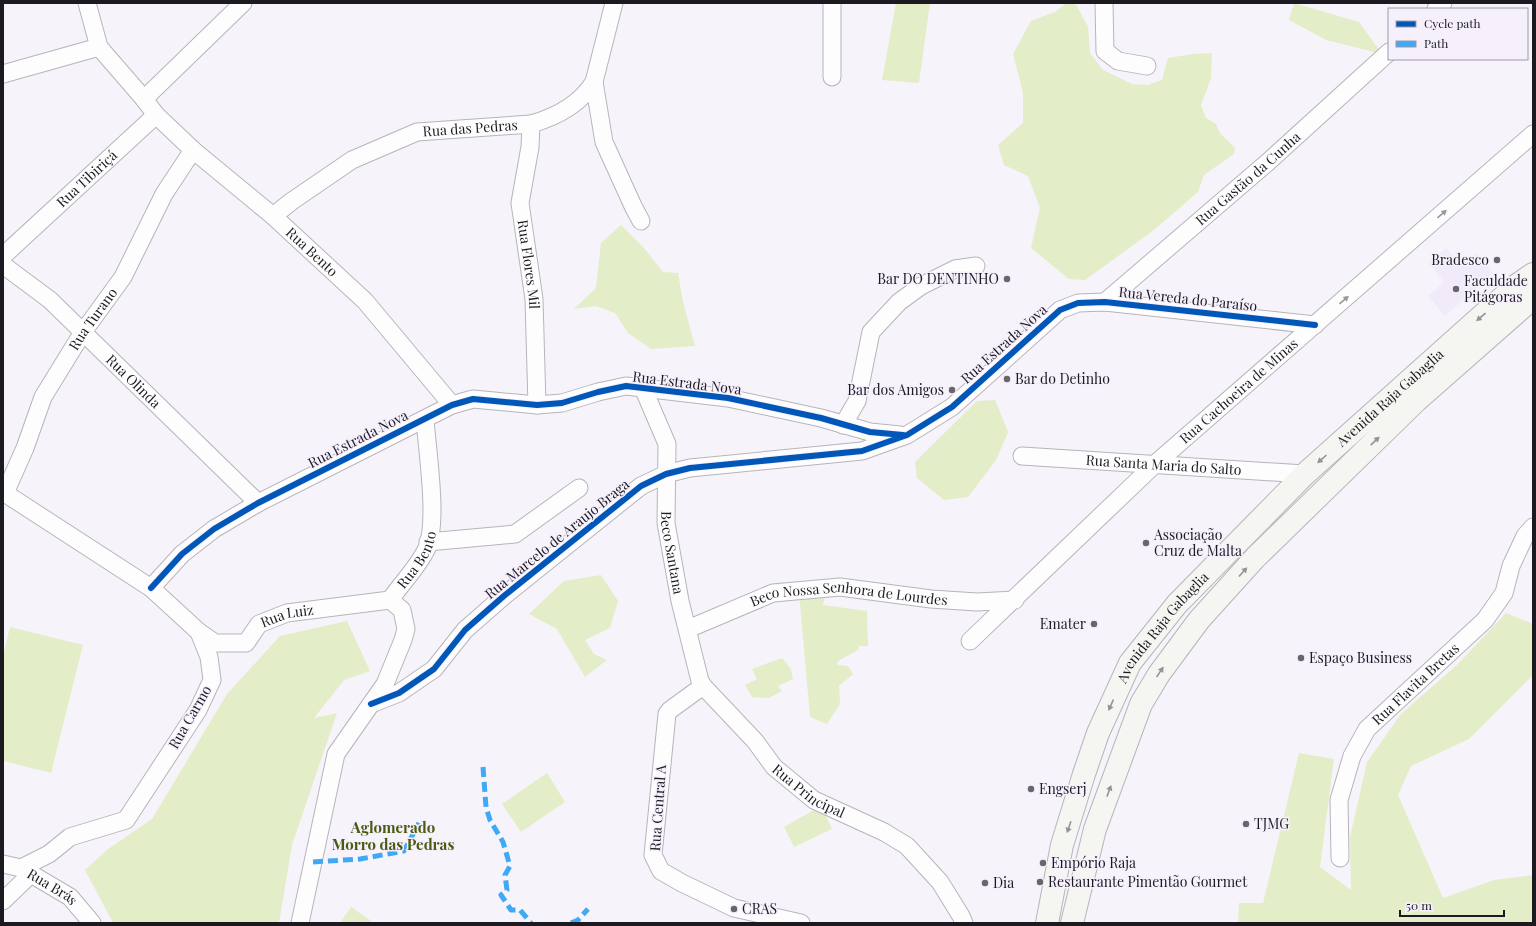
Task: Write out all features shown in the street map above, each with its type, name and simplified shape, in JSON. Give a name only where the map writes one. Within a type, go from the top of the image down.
[{"type":"main road","name":"Avenida Raja Gabaglia","points":[[1047,923],[1062,845],[1084,774],[1098,733],[1130,663],[1177,604],[1305,474],[1476,321],[1533,274]]},
{"type":"main road","name":"Avenida Raja Gabaglia","points":[[1072,923],[1095,829],[1141,704],[1159,674],[1199,620],[1255,558],[1416,401],[1533,298]]},
{"type":"street","points":[[87,3],[99,47],[156,115]]},
{"type":"street","points":[[144,99],[243,3]]},
{"type":"street","name":"Rua das Pedras","points":[[274,216],[292,201],[352,160],[417,132],[531,124],[549,119],[577,102],[588,92],[594,82],[614,3]]},
{"type":"street","points":[[832,3],[832,78]]},
{"type":"street","points":[[1104,3],[1105,51],[1118,61],[1147,66]]},
{"type":"street","points":[[3,74],[99,47]]},
{"type":"street","name":"Rua Gastão da Cunha","points":[[1106,302],[1268,162],[1388,53]]},
{"type":"street","points":[[594,82],[604,142],[633,206],[641,220]]},
{"type":"street","name":"Rua Bento","points":[[156,115],[193,150],[274,216],[365,301],[452,406]]},
{"type":"street","name":"Rua Tibiriçá","points":[[3,256],[156,115]]},
{"type":"street","name":"Rua Flores Mil","points":[[531,124],[530,147],[520,203],[534,299],[537,405]]},
{"type":"street","name":"Rua Cachoeira de Minas","points":[[970,641],[1015,600],[1154,465],[1533,134]]},
{"type":"street","name":"Rua Turano","points":[[4,493],[44,397],[83,332],[123,277],[164,194],[193,150]]},
{"type":"street","name":"Rua Olinda","points":[[3,265],[50,300],[258,503]]},
{"type":"street","points":[[843,425],[857,401],[871,332],[899,302],[921,286],[955,269],[976,266]]},
{"type":"street","name":"Rua Vereda do Paraíso","points":[[1060,310],[1078,303],[1106,302],[1315,325]]},
{"type":"street","name":"Rua Estrada Nova","points":[[151,588],[182,554],[214,529],[258,503],[452,406],[473,400],[537,405],[562,403],[598,392],[626,386],[728,398],[821,418],[870,432],[907,435],[952,407],[1060,310]]},
{"type":"street","points":[[643,388],[667,444],[666,474]]},
{"type":"street","name":"Rua Bento","points":[[390,600],[426,549],[431,528],[432,496],[425,419]]},
{"type":"street","name":"Rua Marcelo de Araujo Braga","points":[[371,704],[399,693],[434,668],[465,630],[511,590],[641,486],[666,474],[697,467],[862,451],[907,435]]},
{"type":"street","name":"Rua Santa Maria do Salto","points":[[1022,456],[1305,474]]},
{"type":"street","name":"Beco Santana","points":[[666,474],[666,523],[680,601],[688,629]]},
{"type":"street","points":[[428,542],[515,534],[579,488]]},
{"type":"street","name":"Rua Carmo","points":[[3,901],[26,871],[70,837],[126,820],[198,710],[212,680],[209,657],[198,632],[151,588],[4,493]]},
{"type":"street","name":"Rua Flavita Bretas","points":[[1340,858],[1339,800],[1352,756],[1368,729],[1485,620],[1504,593],[1511,566],[1525,536],[1533,527]]},
{"type":"street","name":"Beco Nossa Senhora de Lourdes","points":[[688,629],[773,593],[788,590],[840,587],[931,599],[977,602],[1015,600]]},
{"type":"street","points":[[300,923],[336,754],[385,684],[403,640],[406,629],[402,610],[390,600]]},
{"type":"street","name":"Rua Luiz","points":[[198,632],[215,643],[246,643],[259,624],[286,612],[390,600]]},
{"type":"street","name":"Rua Principal","points":[[688,629],[700,681],[703,686],[755,741],[774,767],[814,800],[884,832],[907,846],[940,882],[964,923]]},
{"type":"street","name":"Rua Central A","points":[[703,686],[670,710],[668,714],[653,855],[661,871],[738,916],[801,923]]},
{"type":"street","name":"Rua Brás","points":[[3,864],[26,871],[70,896],[92,923]]},
{"type":"shaded area","name":"Faculdade Pitágoras","points":[[1446,248],[1462,266],[1477,254],[1493,273],[1445,316],[1428,296],[1444,282],[1429,263]]},
{"type":"green space","points":[[896,3],[930,3],[919,83],[882,80]]},
{"type":"green space","points":[[1067,3],[1074,3],[1078,8],[1088,27],[1090,53],[1103,70],[1132,84],[1148,85],[1162,80],[1168,58],[1212,53],[1211,78],[1201,105],[1206,118],[1216,124],[1220,133],[1235,148],[1234,154],[1204,175],[1198,192],[1154,230],[1085,280],[1069,279],[1031,248],[1040,208],[1028,176],[1004,165],[998,145],[1023,123],[1023,93],[1013,54],[1031,21],[1055,12]]},
{"type":"green space","points":[[1294,3],[1359,22],[1382,54],[1326,40],[1289,20]]},
{"type":"green space","points":[[621,225],[644,248],[663,272],[678,273],[683,302],[695,346],[651,349],[628,333],[615,313],[596,306],[574,309],[596,288],[601,243]]},
{"type":"green space","points":[[995,400],[1008,432],[996,460],[968,497],[944,500],[917,478],[915,462],[977,401]]},
{"type":"green space","points":[[601,575],[618,601],[610,628],[585,640],[594,654],[607,660],[585,677],[557,629],[529,614],[564,581]]},
{"type":"green space","points":[[826,591],[823,605],[867,611],[868,646],[859,646],[858,650],[838,661],[837,665],[848,666],[853,674],[839,686],[840,704],[827,724],[810,717],[799,592]]},
{"type":"green space","points":[[1506,613],[1533,624],[1533,675],[1469,739],[1411,766],[1398,795],[1443,898],[1494,880],[1533,875],[1533,923],[1238,923],[1239,903],[1263,903],[1299,753],[1334,759],[1320,867],[1351,890],[1350,837],[1367,762],[1401,714],[1457,665]]},
{"type":"green space","points":[[347,621],[370,671],[344,680],[314,718],[337,713],[292,845],[279,923],[113,923],[85,870],[108,849],[152,819],[227,694],[280,636]]},
{"type":"green space","points":[[10,627],[83,645],[51,773],[3,761],[3,656]]},
{"type":"green space","points":[[782,658],[791,669],[793,679],[778,686],[782,691],[769,698],[752,697],[745,685],[757,679],[752,669]]},
{"type":"green space","points":[[547,773],[565,802],[521,832],[502,804]]},
{"type":"green space","points":[[821,806],[832,829],[794,847],[784,827]]},
{"type":"green space","points":[[351,907],[374,923],[340,923]]},
{"type":"marked path","points":[[483,767],[486,807],[490,820],[503,842],[510,866],[505,875],[507,890],[501,895],[511,910],[520,910],[531,923]]},
{"type":"marked path","points":[[313,862],[360,859],[404,851],[419,823]]},
{"type":"marked path","points":[[571,923],[578,920],[588,909]]},
{"type":"cycle path","points":[[371,704],[399,693],[434,669],[465,630],[505,595],[641,486],[666,474],[690,468],[862,451],[907,435],[952,407],[1060,310],[1078,303],[1105,302],[1315,325]]},
{"type":"cycle path","points":[[151,588],[182,554],[214,529],[258,503],[452,405],[473,399],[537,405],[562,403],[598,392],[626,386],[728,398],[821,418],[870,432],[903,435]]},
{"type":"place","name":"Bradesco","points":[[1497,260]]},
{"type":"place","name":"Bar DO DENTINHO","points":[[1007,279]]},
{"type":"place","name":"Faculdade Pitágoras","points":[[1456,289]]},
{"type":"place","name":"Bar do Detinho","points":[[1007,379]]},
{"type":"place","name":"Bar dos Amigos","points":[[952,390]]},
{"type":"place","name":"Associação Cruz de Malta","points":[[1146,543]]},
{"type":"place","name":"Emater","points":[[1094,624]]},
{"type":"place","name":"Espaço Business","points":[[1301,658]]},
{"type":"place","name":"Engserj","points":[[1031,789]]},
{"type":"place","name":"TJMG","points":[[1246,824]]},
{"type":"place","name":"Empório Raja","points":[[1043,863]]},
{"type":"place","name":"Restaurante Pimentão Gourmet","points":[[1040,882]]},
{"type":"place","name":"Dia","points":[[985,883]]},
{"type":"place","name":"CRAS","points":[[734,909]]},
{"type":"district","name":"Aglomerado Morro das Pedras","points":[[393,836]]}]
